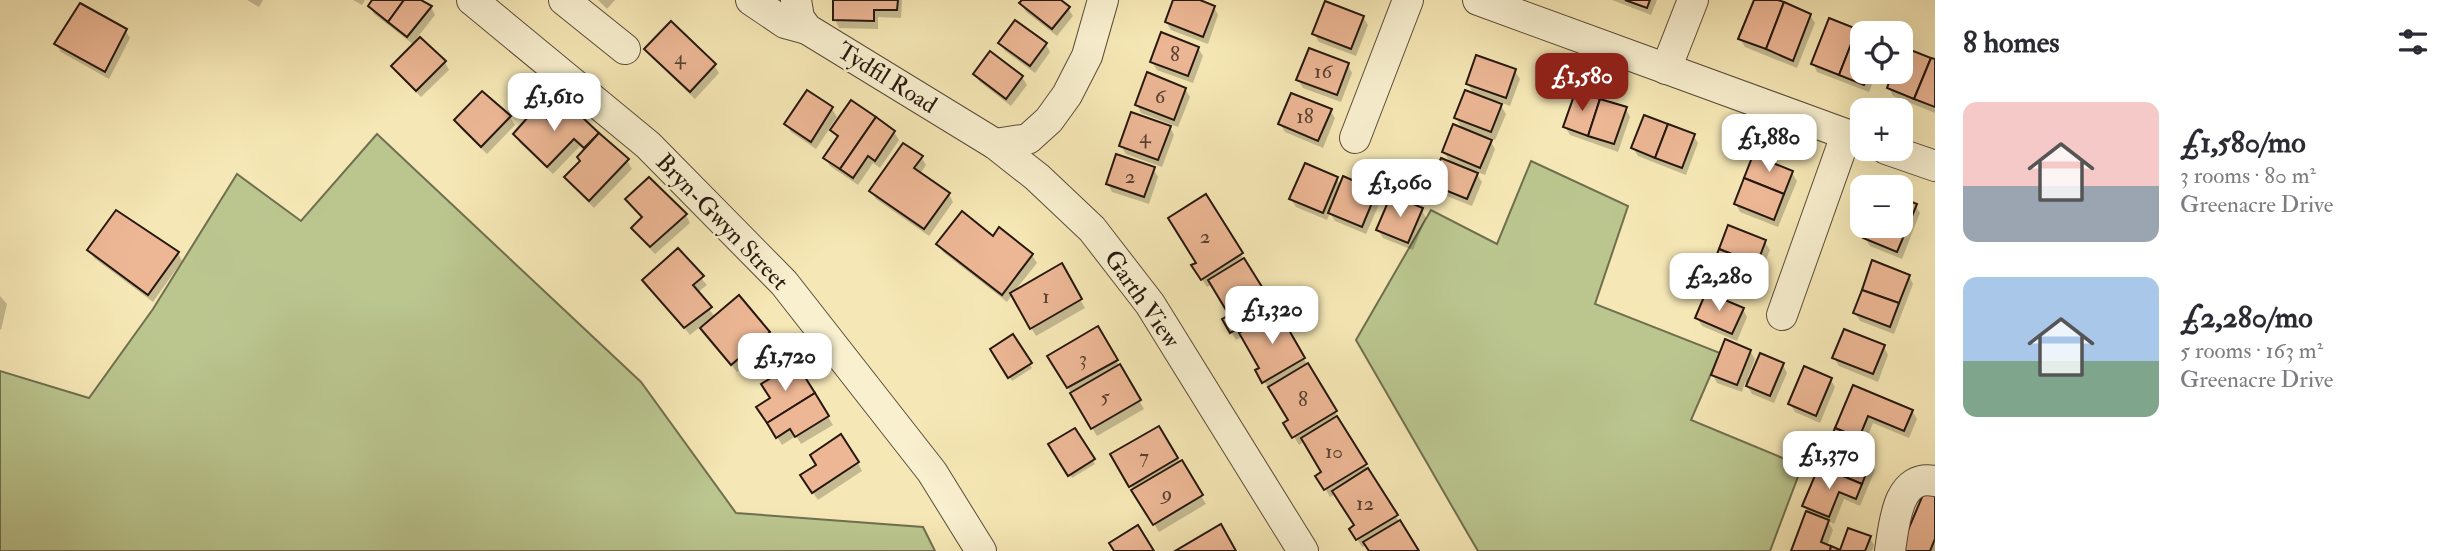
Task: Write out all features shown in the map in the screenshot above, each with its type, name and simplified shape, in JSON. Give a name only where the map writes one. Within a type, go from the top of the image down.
[{"type":"street","name":"Bryn-Gwyn Street","points":[[471,0],[648,145],[784,283],[932,472],[981,551]]},
{"type":"street","points":[[564,0],[625,49]]},
{"type":"street","name":"Tydfil Road","points":[[751,0],[785,23],[807,29],[995,144]]},
{"type":"street","points":[[796,0],[799,18],[807,29]]},
{"type":"street","points":[[995,144],[1028,139],[1049,120],[1068,95],[1087,57],[1103,0]]},
{"type":"street","points":[[1355,138],[1408,0]]},
{"type":"street","points":[[1478,0],[1850,136]]},
{"type":"street","points":[[1666,68],[1693,0]]},
{"type":"street","name":"Garth View","points":[[995,144],[1037,177],[1092,229],[1150,304],[1303,551]]},
{"type":"street","points":[[1782,315],[1850,147]]},
{"type":"street","points":[[1913,158],[1935,166]]},
{"type":"street","points":[[1890,551],[1901,496],[1914,483],[1925,479],[1935,481]]},
{"type":"green space","points":[[377,134],[641,382],[736,513],[923,527],[935,551],[0,551],[0,371],[89,398],[153,309],[237,174],[301,221]]},
{"type":"green space","points":[[1531,161],[1628,206],[1595,304],[1720,353],[1691,420],[1802,466],[1770,551],[1478,551],[1356,340],[1431,210],[1497,244]]},
{"type":"building","points":[[372,0],[404,0],[388,22],[368,6]]},
{"type":"building","points":[[404,0],[421,0],[432,6],[407,37],[388,22]]},
{"type":"building","points":[[833,0],[898,0],[897,10],[874,10],[874,21],[833,20]]},
{"type":"building","points":[[1022,0],[1061,0],[1070,7],[1052,29],[1019,3]]},
{"type":"building","points":[[1173,0],[1200,0],[1215,6],[1203,37],[1165,22]]},
{"type":"building","points":[[1625,0],[1650,0],[1647,8]]},
{"type":"building","points":[[1754,0],[1784,2],[1766,49],[1738,39]]},
{"type":"building","points":[[1325,1],[1364,16],[1351,49],[1312,34]]},
{"type":"building","points":[[1784,2],[1811,14],[1793,61],[1766,49]]},
{"type":"building","points":[[80,3],[127,29],[105,72],[54,44]]},
{"type":"building","points":[[1829,18],[1850,26],[1850,47],[1839,75],[1811,64]]},
{"type":"building","points":[[1015,20],[1047,43],[1030,66],[998,43]]},
{"type":"building","points":[[671,21],[716,64],[690,92],[644,49]]},
{"type":"building","points":[[1161,32],[1199,47],[1188,76],[1150,62]]},
{"type":"building","points":[[420,37],[446,61],[416,91],[391,66]]},
{"type":"building","points":[[1850,47],[1850,79],[1839,75]]},
{"type":"building","points":[[1309,48],[1349,63],[1337,95],[1296,80]]},
{"type":"building","points":[[990,51],[1023,76],[1006,99],[973,74]]},
{"type":"building","points":[[1913,51],[1931,58],[1914,99],[1887,88],[1888,84],[1913,84]]},
{"type":"building","points":[[1476,55],[1516,69],[1506,98],[1466,84]]},
{"type":"building","points":[[1931,58],[1935,59],[1935,107],[1914,99]]},
{"type":"building","points":[[1147,72],[1186,88],[1174,120],[1135,105]]},
{"type":"building","points":[[807,90],[833,107],[811,142],[784,124]]},
{"type":"building","points":[[1465,90],[1502,104],[1491,132],[1454,118]]},
{"type":"building","points":[[1576,90],[1600,99],[1588,136],[1563,127]]},
{"type":"building","points":[[482,91],[511,116],[481,147],[454,120]]},
{"type":"building","points":[[1291,93],[1332,109],[1318,141],[1278,124]]},
{"type":"building","points":[[1600,99],[1627,107],[1614,144],[1588,136]]},
{"type":"building","points":[[851,100],[876,117],[840,169],[823,158],[838,136],[830,130]]},
{"type":"building","points":[[565,101],[599,133],[584,148],[574,139],[547,167],[513,134],[536,108],[549,121]]},
{"type":"building","points":[[1131,112],[1171,126],[1158,160],[1119,146]]},
{"type":"building","points":[[1644,115],[1668,124],[1655,158],[1631,148]]},
{"type":"building","points":[[876,117],[895,131],[875,161],[868,156],[853,178],[840,169]]},
{"type":"building","points":[[1453,124],[1492,140],[1480,168],[1442,152]]},
{"type":"building","points":[[1668,124],[1695,134],[1682,168],[1655,158]]},
{"type":"building","points":[[599,133],[629,159],[589,201],[564,177],[580,161],[577,157]]},
{"type":"building","points":[[903,143],[923,156],[914,168],[950,193],[924,229],[869,191]]},
{"type":"building","points":[[1116,154],[1155,167],[1144,197],[1106,184]]},
{"type":"building","points":[[1753,155],[1793,171],[1784,194],[1744,178]]},
{"type":"building","points":[[1441,158],[1478,173],[1467,199],[1430,184]]},
{"type":"building","points":[[1305,163],[1338,177],[1323,213],[1289,199]]},
{"type":"building","points":[[1343,176],[1377,191],[1362,227],[1328,213]]},
{"type":"building","points":[[649,177],[687,214],[650,247],[631,228],[642,217],[625,199]]},
{"type":"building","points":[[1744,178],[1784,194],[1774,220],[1734,204]]},
{"type":"building","points":[[1206,194],[1243,253],[1201,280],[1191,265],[1196,263],[1168,218]]},
{"type":"building","points":[[1391,195],[1423,208],[1408,243],[1376,230]]},
{"type":"building","points":[[116,210],[179,252],[148,295],[87,250]]},
{"type":"building","points":[[962,211],[993,236],[999,227],[1033,254],[1002,295],[936,244]]},
{"type":"building","points":[[1728,225],[1766,240],[1757,264],[1719,249]]},
{"type":"building","points":[[1863,238],[1903,238],[1897,252]]},
{"type":"building","points":[[678,248],[704,276],[693,285],[712,307],[684,328],[642,280]]},
{"type":"building","points":[[1719,249],[1757,264],[1747,288],[1710,272]]},
{"type":"building","points":[[1244,258],[1274,306],[1230,333],[1222,319],[1229,315],[1208,280]]},
{"type":"building","points":[[1872,260],[1910,275],[1899,303],[1862,290]]},
{"type":"building","points":[[1062,263],[1082,299],[1030,329],[1010,293]]},
{"type":"building","points":[[1862,290],[1899,303],[1890,327],[1853,313]]},
{"type":"building","points":[[1706,292],[1744,308],[1732,334],[1695,318]]},
{"type":"building","points":[[739,295],[770,332],[731,365],[700,328]]},
{"type":"building","points":[[1278,311],[1305,358],[1262,383],[1255,370],[1259,368],[1239,333]]},
{"type":"building","points":[[1098,326],[1118,360],[1067,388],[1047,356]]},
{"type":"building","points":[[1844,329],[1885,345],[1873,374],[1832,358]]},
{"type":"building","points":[[1013,334],[1032,363],[1008,378],[990,349]]},
{"type":"building","points":[[1725,339],[1751,350],[1737,385],[1711,375]]},
{"type":"building","points":[[1760,353],[1784,363],[1770,396],[1746,386]]},
{"type":"building","points":[[796,363],[815,393],[767,423],[756,407],[770,398],[761,384]]},
{"type":"building","points":[[1308,363],[1337,411],[1292,438],[1283,423],[1288,420],[1268,387]]},
{"type":"building","points":[[1120,364],[1141,400],[1091,429],[1070,393]]},
{"type":"building","points":[[1804,366],[1832,378],[1816,416],[1788,404]]},
{"type":"building","points":[[1853,385],[1913,410],[1904,431],[1868,416],[1859,438],[1835,428]]},
{"type":"building","points":[[815,393],[829,416],[795,437],[790,429],[776,438],[767,423]]},
{"type":"building","points":[[1337,416],[1367,464],[1324,490],[1315,476],[1321,472],[1301,438]]},
{"type":"building","points":[[1159,426],[1178,458],[1129,487],[1110,454]]},
{"type":"building","points":[[1075,428],[1095,459],[1068,476],[1048,444]]},
{"type":"building","points":[[1835,428],[1859,438],[1853,454],[1871,461],[1862,484],[1819,466]]},
{"type":"building","points":[[841,434],[859,462],[812,493],[800,475],[816,465],[810,455]]},
{"type":"building","points":[[1182,460],[1203,495],[1153,525],[1131,490]]},
{"type":"building","points":[[1819,466],[1862,484],[1856,499],[1839,492],[1829,517],[1802,506]]},
{"type":"building","points":[[1368,468],[1398,515],[1356,540],[1349,529],[1354,525],[1332,491]]},
{"type":"building","points":[[1925,490],[1935,495],[1935,539],[1930,551],[1904,551],[1900,549]]},
{"type":"building","points":[[1806,511],[1829,520],[1821,542],[1831,546],[1830,551],[1791,551]]},
{"type":"building","points":[[1400,520],[1419,551],[1369,551],[1363,542]]},
{"type":"building","points":[[1221,524],[1236,551],[1175,551]]},
{"type":"building","points":[[1138,525],[1154,551],[1114,551],[1109,543]]},
{"type":"building","points":[[1848,528],[1871,536],[1865,551],[1830,551],[1831,546],[1840,550]]}]
